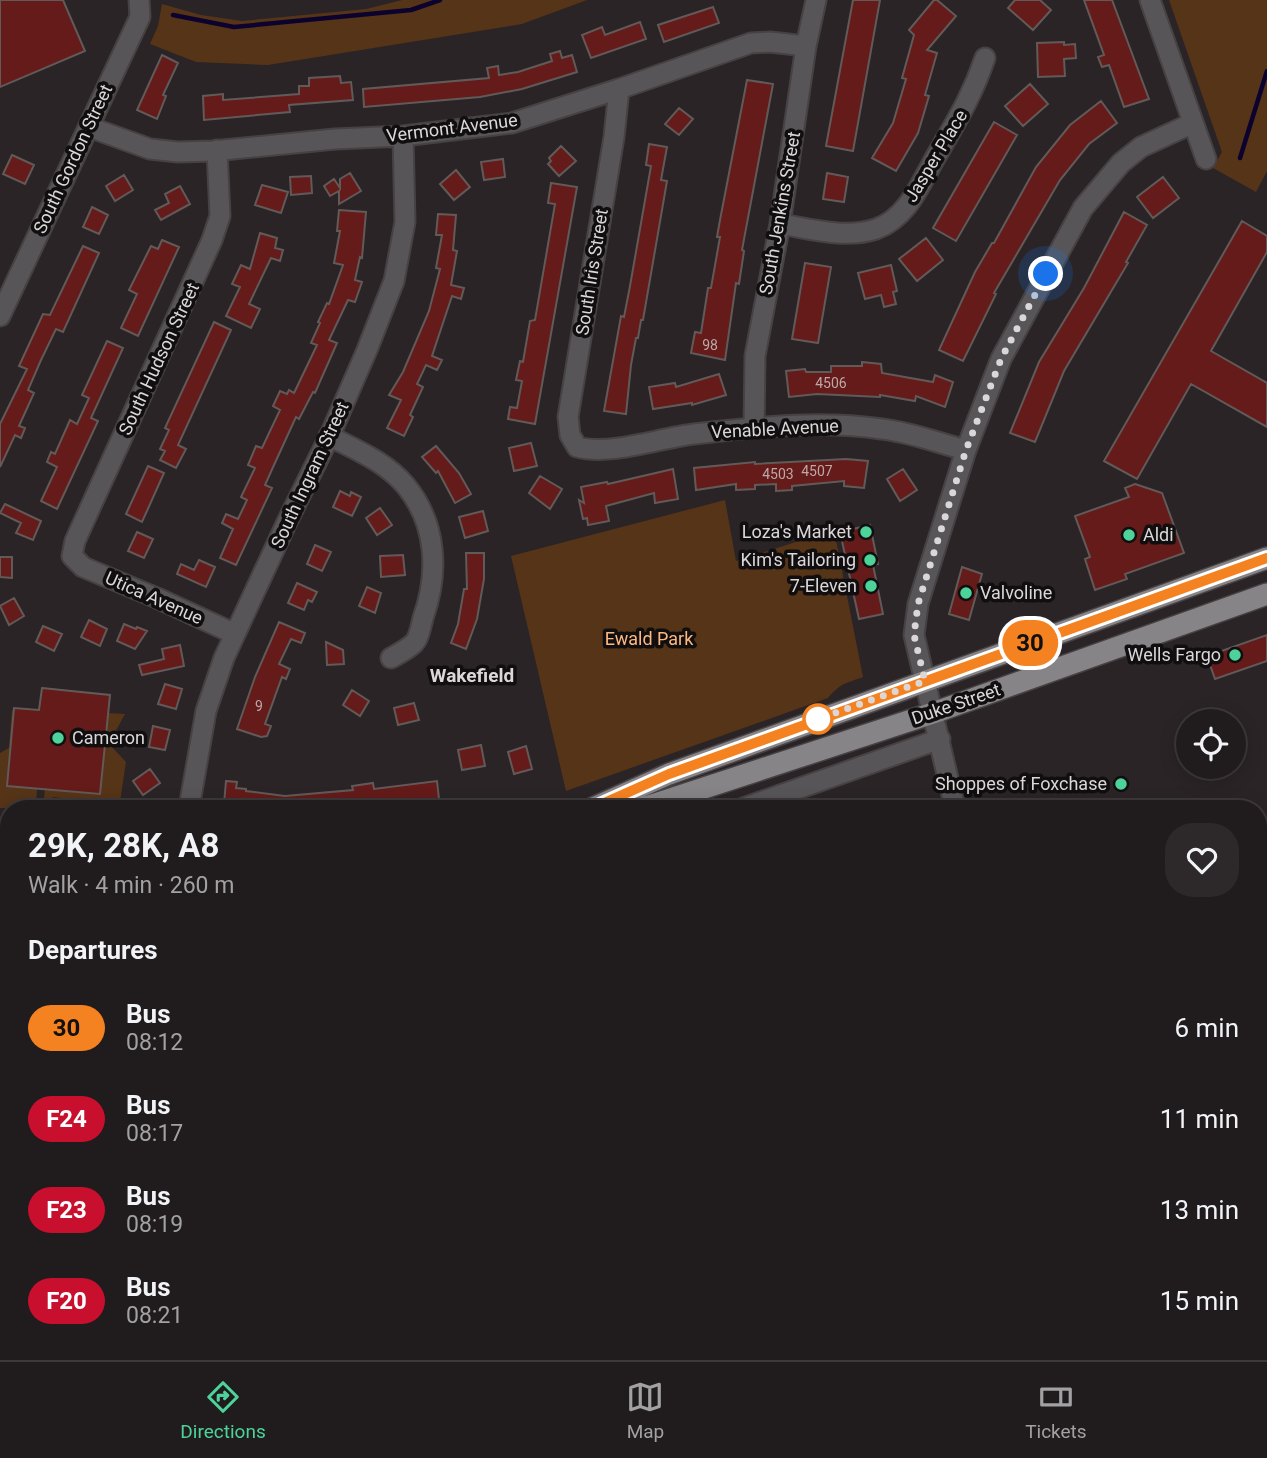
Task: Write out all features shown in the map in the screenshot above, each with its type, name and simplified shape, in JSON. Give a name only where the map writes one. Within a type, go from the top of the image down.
[{"type":"main road","name":"Duke Street","points":[[611,800],[669,774],[1267,558]]},
{"type":"main road","name":"Duke Street","points":[[667,800],[933,713],[1267,594]]},
{"type":"street","name":"South Gordon Street","points":[[0,316],[9,273],[89,128],[140,17],[139,0]]},
{"type":"street","name":"South Jenkins Street","points":[[754,428],[755,356],[780,224],[806,46],[816,0]]},
{"type":"street","points":[[1150,0],[1206,159]]},
{"type":"street","name":"Vermont Avenue","points":[[89,128],[150,149],[178,152],[299,141],[403,136],[512,123],[751,43],[770,41],[806,46]]},
{"type":"street","name":"Jasper Place","points":[[780,224],[836,233],[860,233],[878,228],[894,219],[915,195],[962,116],[985,58]]},
{"type":"street","name":"South Iris Street","points":[[582,448],[577,447],[570,435],[568,417],[614,138],[619,89]]},
{"type":"street","points":[[954,800],[914,635],[918,604],[966,450],[1001,359],[1083,208],[1121,163],[1142,147],[1193,123]]},
{"type":"street","name":"South Ingram Street","points":[[189,800],[206,711],[234,634],[329,436],[394,281],[405,222],[403,136]]},
{"type":"street","name":"South Hudson Street","points":[[75,561],[72,556],[75,541],[212,240],[220,216],[217,150]]},
{"type":"street","name":"Venable Avenue","points":[[582,448],[598,450],[671,436],[754,428],[827,425],[867,427],[907,434],[966,450]]},
{"type":"street","points":[[329,436],[373,458],[405,485],[421,510],[429,532],[435,566],[428,604],[415,643],[391,658]]},
{"type":"street","name":"Utica Avenue","points":[[75,561],[234,634]]},
{"type":"street","points":[[766,800],[940,739]]},
{"type":"green space","points":[[402,0],[587,0],[522,24],[268,65],[196,62],[150,44],[158,26],[162,4],[201,15],[242,21],[366,9]]},
{"type":"green space","points":[[1169,0],[1267,0],[1267,171],[1256,192],[1213,168],[1222,152]]},
{"type":"green space","name":"Ewald Park","points":[[725,500],[736,561],[834,530],[863,677],[843,684],[828,698],[566,791],[511,556]]},
{"type":"green space","points":[[12,709],[37,789],[36,800],[0,800],[0,753],[9,748]]},
{"type":"green space","points":[[108,713],[125,714],[113,736],[111,746],[126,762],[120,800],[68,800],[53,797],[53,800],[44,800],[45,789],[100,794]]},
{"type":"building","points":[[0,0],[63,0],[85,51],[0,87]]},
{"type":"building","points":[[853,0],[880,0],[853,151],[826,146]]},
{"type":"building","points":[[934,0],[956,16],[927,50],[937,53],[925,95],[929,96],[918,133],[896,171],[872,158],[893,123],[906,79],[902,78],[914,35],[909,30]]},
{"type":"building","points":[[1015,0],[1040,0],[1051,10],[1033,30],[1008,8]]},
{"type":"building","points":[[1084,0],[1112,0],[1149,99],[1124,107],[1109,65],[1102,67],[1098,57],[1104,55]]},
{"type":"building","points":[[713,7],[719,23],[664,42],[658,25]]},
{"type":"building","points":[[640,22],[646,39],[591,58],[582,35],[602,27],[605,35]]},
{"type":"building","points":[[1064,42],[1064,45],[1075,44],[1076,58],[1064,59],[1065,76],[1038,77],[1037,43]]},
{"type":"building","points":[[560,51],[562,58],[572,55],[577,72],[522,89],[480,97],[364,107],[363,89],[489,78],[487,68],[498,66],[499,75],[518,72],[552,61],[550,54]]},
{"type":"building","points":[[162,55],[178,63],[163,95],[166,96],[157,119],[137,110]]},
{"type":"building","points":[[340,76],[341,83],[351,82],[353,100],[289,105],[290,112],[204,120],[203,96],[223,94],[223,100],[299,94],[299,86],[309,86],[309,78]]},
{"type":"building","points":[[747,80],[773,84],[742,250],[739,284],[736,283],[725,360],[691,353],[695,332],[701,333],[708,288],[711,288],[720,237],[717,237]]},
{"type":"building","points":[[1030,84],[1048,104],[1023,126],[1005,106]]},
{"type":"building","points":[[1101,101],[1117,123],[1089,144],[1060,180],[994,293],[996,294],[963,361],[939,350],[975,272],[1036,167],[1070,125]]},
{"type":"building","points":[[679,108],[693,119],[679,135],[665,124]]},
{"type":"building","points":[[994,122],[1017,135],[956,241],[933,228]]},
{"type":"building","points":[[649,144],[667,147],[661,180],[667,181],[643,320],[636,338],[631,365],[626,414],[604,411],[651,166],[646,165]]},
{"type":"building","points":[[561,146],[576,161],[559,176],[548,164],[551,161],[549,158]]},
{"type":"building","points":[[12,155],[34,165],[25,184],[3,174]]},
{"type":"building","points":[[503,159],[505,177],[484,180],[481,162]]},
{"type":"building","points":[[456,170],[470,187],[454,200],[440,184]]},
{"type":"building","points":[[350,173],[361,191],[339,204],[339,191],[330,196],[324,186],[334,179],[340,188],[340,179]]},
{"type":"building","points":[[827,173],[848,177],[844,202],[823,199]]},
{"type":"building","points":[[124,175],[133,190],[115,201],[106,186]]},
{"type":"building","points":[[311,176],[312,193],[291,195],[290,177]]},
{"type":"building","points":[[1163,177],[1179,198],[1153,218],[1137,197]]},
{"type":"building","points":[[551,183],[577,187],[535,424],[508,419],[510,407],[517,408],[522,381],[516,380],[520,361],[523,362],[530,321],[535,320],[555,204],[548,203]]},
{"type":"building","points":[[262,185],[288,192],[281,213],[255,205]]},
{"type":"building","points":[[180,186],[190,204],[161,220],[155,210],[169,203],[165,194]]},
{"type":"building","points":[[92,207],[108,215],[99,234],[83,227]]},
{"type":"building","points":[[339,210],[366,212],[362,258],[360,257],[355,280],[362,282],[355,302],[348,300],[329,340],[337,343],[315,393],[313,392],[299,419],[296,417],[274,465],[265,485],[272,488],[236,565],[220,558],[233,529],[222,523],[226,514],[238,519],[247,500],[241,497],[255,468],[248,465],[256,446],[262,448],[280,410],[273,406],[280,391],[287,394],[289,390],[294,393],[317,345],[311,343],[343,265],[334,263],[340,231],[337,231]]},
{"type":"building","points":[[1124,212],[1147,225],[1126,262],[1128,263],[1064,371],[1035,442],[1010,433],[1039,362],[1084,288]]},
{"type":"building","points":[[438,214],[456,215],[453,250],[457,251],[451,285],[464,288],[461,299],[452,296],[432,356],[442,360],[437,370],[426,365],[417,384],[423,387],[404,436],[387,428],[401,400],[389,395],[403,372],[429,311],[440,269],[436,268],[442,235],[436,235]]},
{"type":"building","points":[[1242,221],[1267,236],[1267,252],[1211,351],[1267,383],[1267,427],[1191,384],[1137,479],[1104,461]]},
{"type":"building","points":[[260,233],[277,238],[275,248],[283,250],[280,261],[271,258],[249,304],[260,309],[251,328],[226,316],[240,287],[232,284],[241,265],[250,269]]},
{"type":"building","points":[[926,238],[943,260],[917,281],[899,259]]},
{"type":"building","points":[[162,240],[179,247],[138,336],[121,328],[137,294],[129,290],[151,246],[158,249]]},
{"type":"building","points":[[83,246],[99,253],[63,332],[56,329],[41,360],[28,390],[34,393],[19,426],[25,428],[21,438],[15,435],[0,467],[0,424],[27,369],[19,366],[43,314],[50,315]]},
{"type":"building","points":[[805,263],[831,267],[818,343],[792,339]]},
{"type":"building","points":[[891,265],[897,291],[893,292],[896,304],[884,307],[881,295],[865,299],[858,273]]},
{"type":"building","points":[[214,322],[231,330],[178,445],[186,449],[176,468],[160,460],[165,451],[160,449],[169,430],[165,428]]},
{"type":"building","points":[[107,341],[123,348],[91,418],[98,421],[57,509],[41,501],[57,467],[47,462],[51,452],[55,454],[70,420],[77,424],[89,398],[82,395]]},
{"type":"building","points":[[862,362],[881,364],[882,373],[933,382],[935,375],[953,382],[945,407],[916,396],[915,401],[880,395],[817,394],[789,397],[786,371],[805,369],[806,372],[831,372],[831,366],[862,366]]},
{"type":"building","points":[[719,374],[726,395],[692,405],[653,409],[649,387],[675,383],[676,387]]},
{"type":"building","points":[[531,443],[537,466],[514,471],[509,448]]},
{"type":"building","points":[[436,446],[459,473],[471,494],[455,503],[438,471],[436,473],[422,457]]},
{"type":"building","points":[[846,459],[868,461],[864,488],[844,486],[844,481],[792,486],[792,490],[776,491],[776,484],[755,485],[755,489],[736,490],[736,484],[696,490],[694,468],[755,462]]},
{"type":"building","points":[[148,466],[164,473],[142,522],[126,514]]},
{"type":"building","points":[[673,469],[678,499],[655,503],[654,493],[606,506],[609,521],[588,525],[587,518],[583,519],[579,500],[584,503],[581,487],[608,484]]},
{"type":"building","points":[[903,469],[917,490],[900,501],[887,479]]},
{"type":"building","points":[[540,476],[562,489],[550,509],[529,493]]},
{"type":"building","name":"Aldi","points":[[1135,484],[1162,493],[1184,553],[1125,574],[1127,579],[1095,590],[1085,559],[1090,557],[1075,516],[1129,497],[1125,488]]},
{"type":"building","points":[[340,491],[361,497],[352,516],[333,507]]},
{"type":"building","points":[[5,504],[41,521],[33,540],[16,533],[21,523],[0,513]]},
{"type":"building","points":[[380,508],[392,525],[377,535],[366,518]]},
{"type":"building","points":[[483,511],[488,531],[465,538],[459,517]]},
{"type":"building","points":[[870,525],[878,564],[873,565],[883,614],[859,619],[840,532]]},
{"type":"building","points":[[137,532],[153,539],[144,558],[128,551]]},
{"type":"building","points":[[315,545],[331,552],[322,571],[307,564]]},
{"type":"building","points":[[466,553],[484,553],[484,579],[477,619],[466,649],[451,643],[458,624],[464,589],[467,589]]},
{"type":"building","points":[[403,555],[405,575],[381,577],[380,556]]},
{"type":"building","points":[[0,557],[12,557],[12,578],[0,577]]},
{"type":"building","points":[[199,560],[215,567],[206,587],[177,574],[181,564],[194,570]]},
{"type":"building","name":"Valvoline","points":[[962,567],[982,574],[969,620],[949,614]]},
{"type":"building","points":[[297,583],[317,592],[312,602],[308,600],[304,610],[288,603]]},
{"type":"building","points":[[367,587],[381,593],[375,613],[359,606]]},
{"type":"building","points":[[14,598],[24,616],[9,625],[0,606]]},
{"type":"building","points":[[89,620],[107,629],[100,646],[81,637]]},
{"type":"building","points":[[279,622],[305,633],[301,643],[291,639],[279,664],[290,669],[286,679],[282,677],[265,724],[271,726],[267,736],[261,737],[237,729],[255,677]]},
{"type":"building","points":[[124,624],[147,631],[135,649],[117,641]]},
{"type":"building","points":[[43,626],[62,634],[54,651],[36,642]]},
{"type":"building","points":[[1267,635],[1267,661],[1215,679],[1207,656]]},
{"type":"building","points":[[326,642],[343,650],[344,664],[327,665]]},
{"type":"building","points":[[180,645],[184,666],[142,675],[139,665],[164,659],[162,649]]},
{"type":"building","points":[[165,684],[182,689],[176,709],[158,704]]},
{"type":"building","name":"Cameron","points":[[42,688],[110,695],[100,794],[7,786],[14,708],[39,710]]},
{"type":"building","points":[[352,690],[369,701],[360,716],[343,705]]},
{"type":"building","points":[[414,703],[419,720],[398,725],[394,708]]},
{"type":"building","points":[[153,726],[170,730],[165,750],[149,747]]},
{"type":"building","points":[[481,745],[485,766],[462,770],[458,750]]},
{"type":"building","points":[[526,746],[532,769],[514,774],[508,752]]},
{"type":"building","points":[[150,769],[160,783],[143,795],[133,781]]},
{"type":"building","points":[[226,781],[237,782],[236,788],[246,791],[285,796],[353,790],[352,786],[373,783],[374,789],[437,781],[439,799],[430,800],[224,800]]},
{"type":"waterway","points":[[173,15],[234,27],[411,10],[440,0]]},
{"type":"waterway","points":[[1240,158],[1267,71]]},
{"type":"bus line","name":"30","points":[[613,800],[669,774],[1267,558]]},
{"type":"place","name":"Loza's Market","points":[[866,532]]},
{"type":"place","name":"Aldi","points":[[1129,535]]},
{"type":"place","name":"Kim's Tailoring","points":[[870,560]]},
{"type":"place","name":"7-Eleven","points":[[871,586]]},
{"type":"place","name":"Valvoline","points":[[966,593]]},
{"type":"place","name":"Wells Fargo","points":[[1235,655]]},
{"type":"place","name":"Cameron","points":[[58,738]]},
{"type":"place","name":"Shoppes of Foxchase","points":[[1121,784]]},
{"type":"district","name":"Wakefield","points":[[472,675]]},
{"type":"route","points":[[818,719],[815,720],[925,681],[914,635],[918,604],[966,450],[1001,359],[1046,274]]}]
